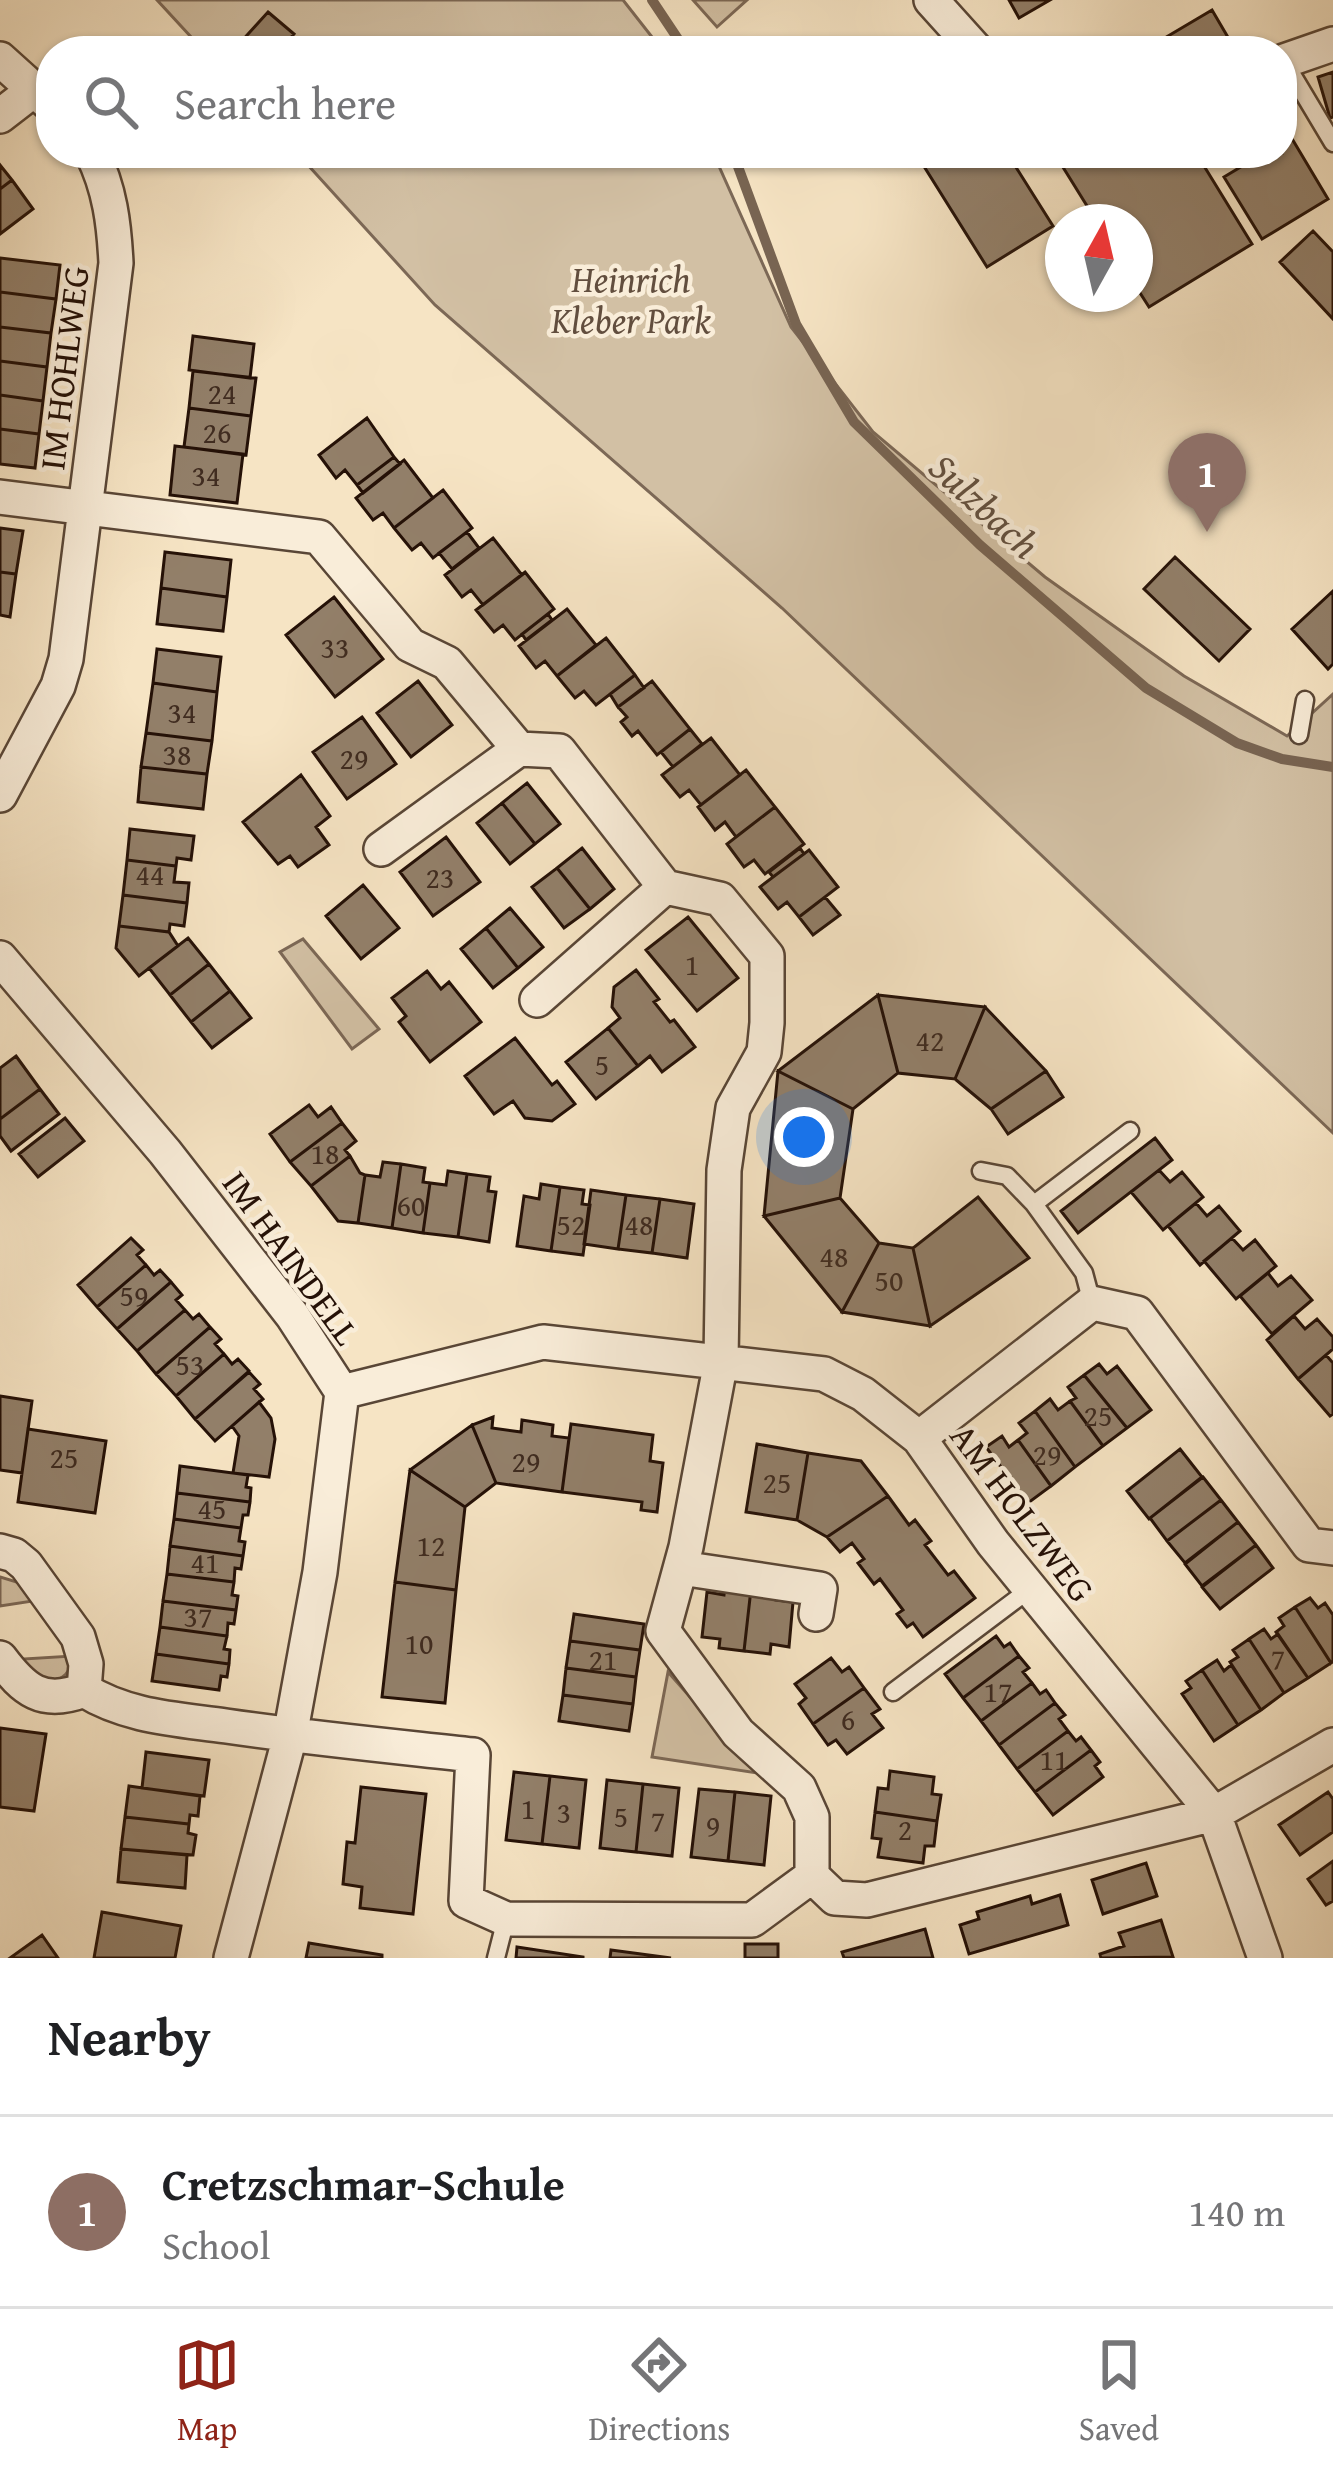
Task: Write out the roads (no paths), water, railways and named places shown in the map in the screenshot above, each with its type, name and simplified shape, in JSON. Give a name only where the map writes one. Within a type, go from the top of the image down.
[{"type":"street","points":[[931,0],[963,36]]},
{"type":"street","points":[[1297,56],[1333,44]]},
{"type":"street","points":[[0,59],[36,91]]},
{"type":"street","points":[[0,116],[36,100]]},
{"type":"street","name":"IM HOHLWEG","points":[[0,795],[58,686],[66,659],[116,263],[114,222],[98,168]]},
{"type":"street","points":[[0,497],[319,537],[410,645],[447,663],[519,749]]},
{"type":"street","points":[[382,849],[519,749],[559,751],[665,887],[720,899],[767,956],[764,1052],[733,1108],[724,1170],[721,1361],[681,1568],[664,1631],[738,1733],[799,1788],[812,1817],[812,1876],[835,1898],[867,1900],[1214,1814],[1333,1745]]},
{"type":"street","points":[[537,1000],[665,887]]},
{"type":"street","name":"IM HAINDELL","points":[[0,958],[179,1170],[292,1315],[342,1392],[320,1572],[290,1736],[231,1958]]},
{"type":"street","points":[[920,1438],[1092,1303],[1137,1313],[1309,1545],[1333,1548]]},
{"type":"street","name":"AM HOLZWEG","points":[[342,1392],[543,1342],[824,1374],[863,1394],[920,1438],[993,1543],[1214,1814],[1262,1957]]},
{"type":"street","points":[[0,1551],[26,1565],[77,1637],[86,1664],[84,1690]]},
{"type":"street","points":[[681,1568],[820,1589],[815,1614]]},
{"type":"street","points":[[0,1658],[29,1691],[59,1695],[84,1690],[130,1712],[290,1736],[473,1755],[466,1900],[506,1919],[752,1920],[812,1876]]},
{"type":"lane","points":[[1297,83],[1333,143]]},
{"type":"lane","points":[[1299,735],[1305,700]]},
{"type":"lane","points":[[1034,1204],[1130,1131]]},
{"type":"lane","points":[[981,1171],[1007,1176],[1034,1204],[1084,1273],[1092,1303]]},
{"type":"lane","points":[[892,1692],[1030,1589]]},
{"type":"lane","points":[[496,1958],[506,1919]]},
{"type":"waterway","name":"Sulzbach","points":[[652,0],[676,36]]},
{"type":"waterway","name":"Sulzbach","points":[[739,168],[796,324],[854,422],[980,545],[1146,688],[1237,743],[1282,759],[1333,767]]},
{"type":"place","name":"Cretzschmar-Schule","points":[[1207,532]]},
{"type":"park label","name":"Heinrich Kleber Park","points":[[631,298]]}]
